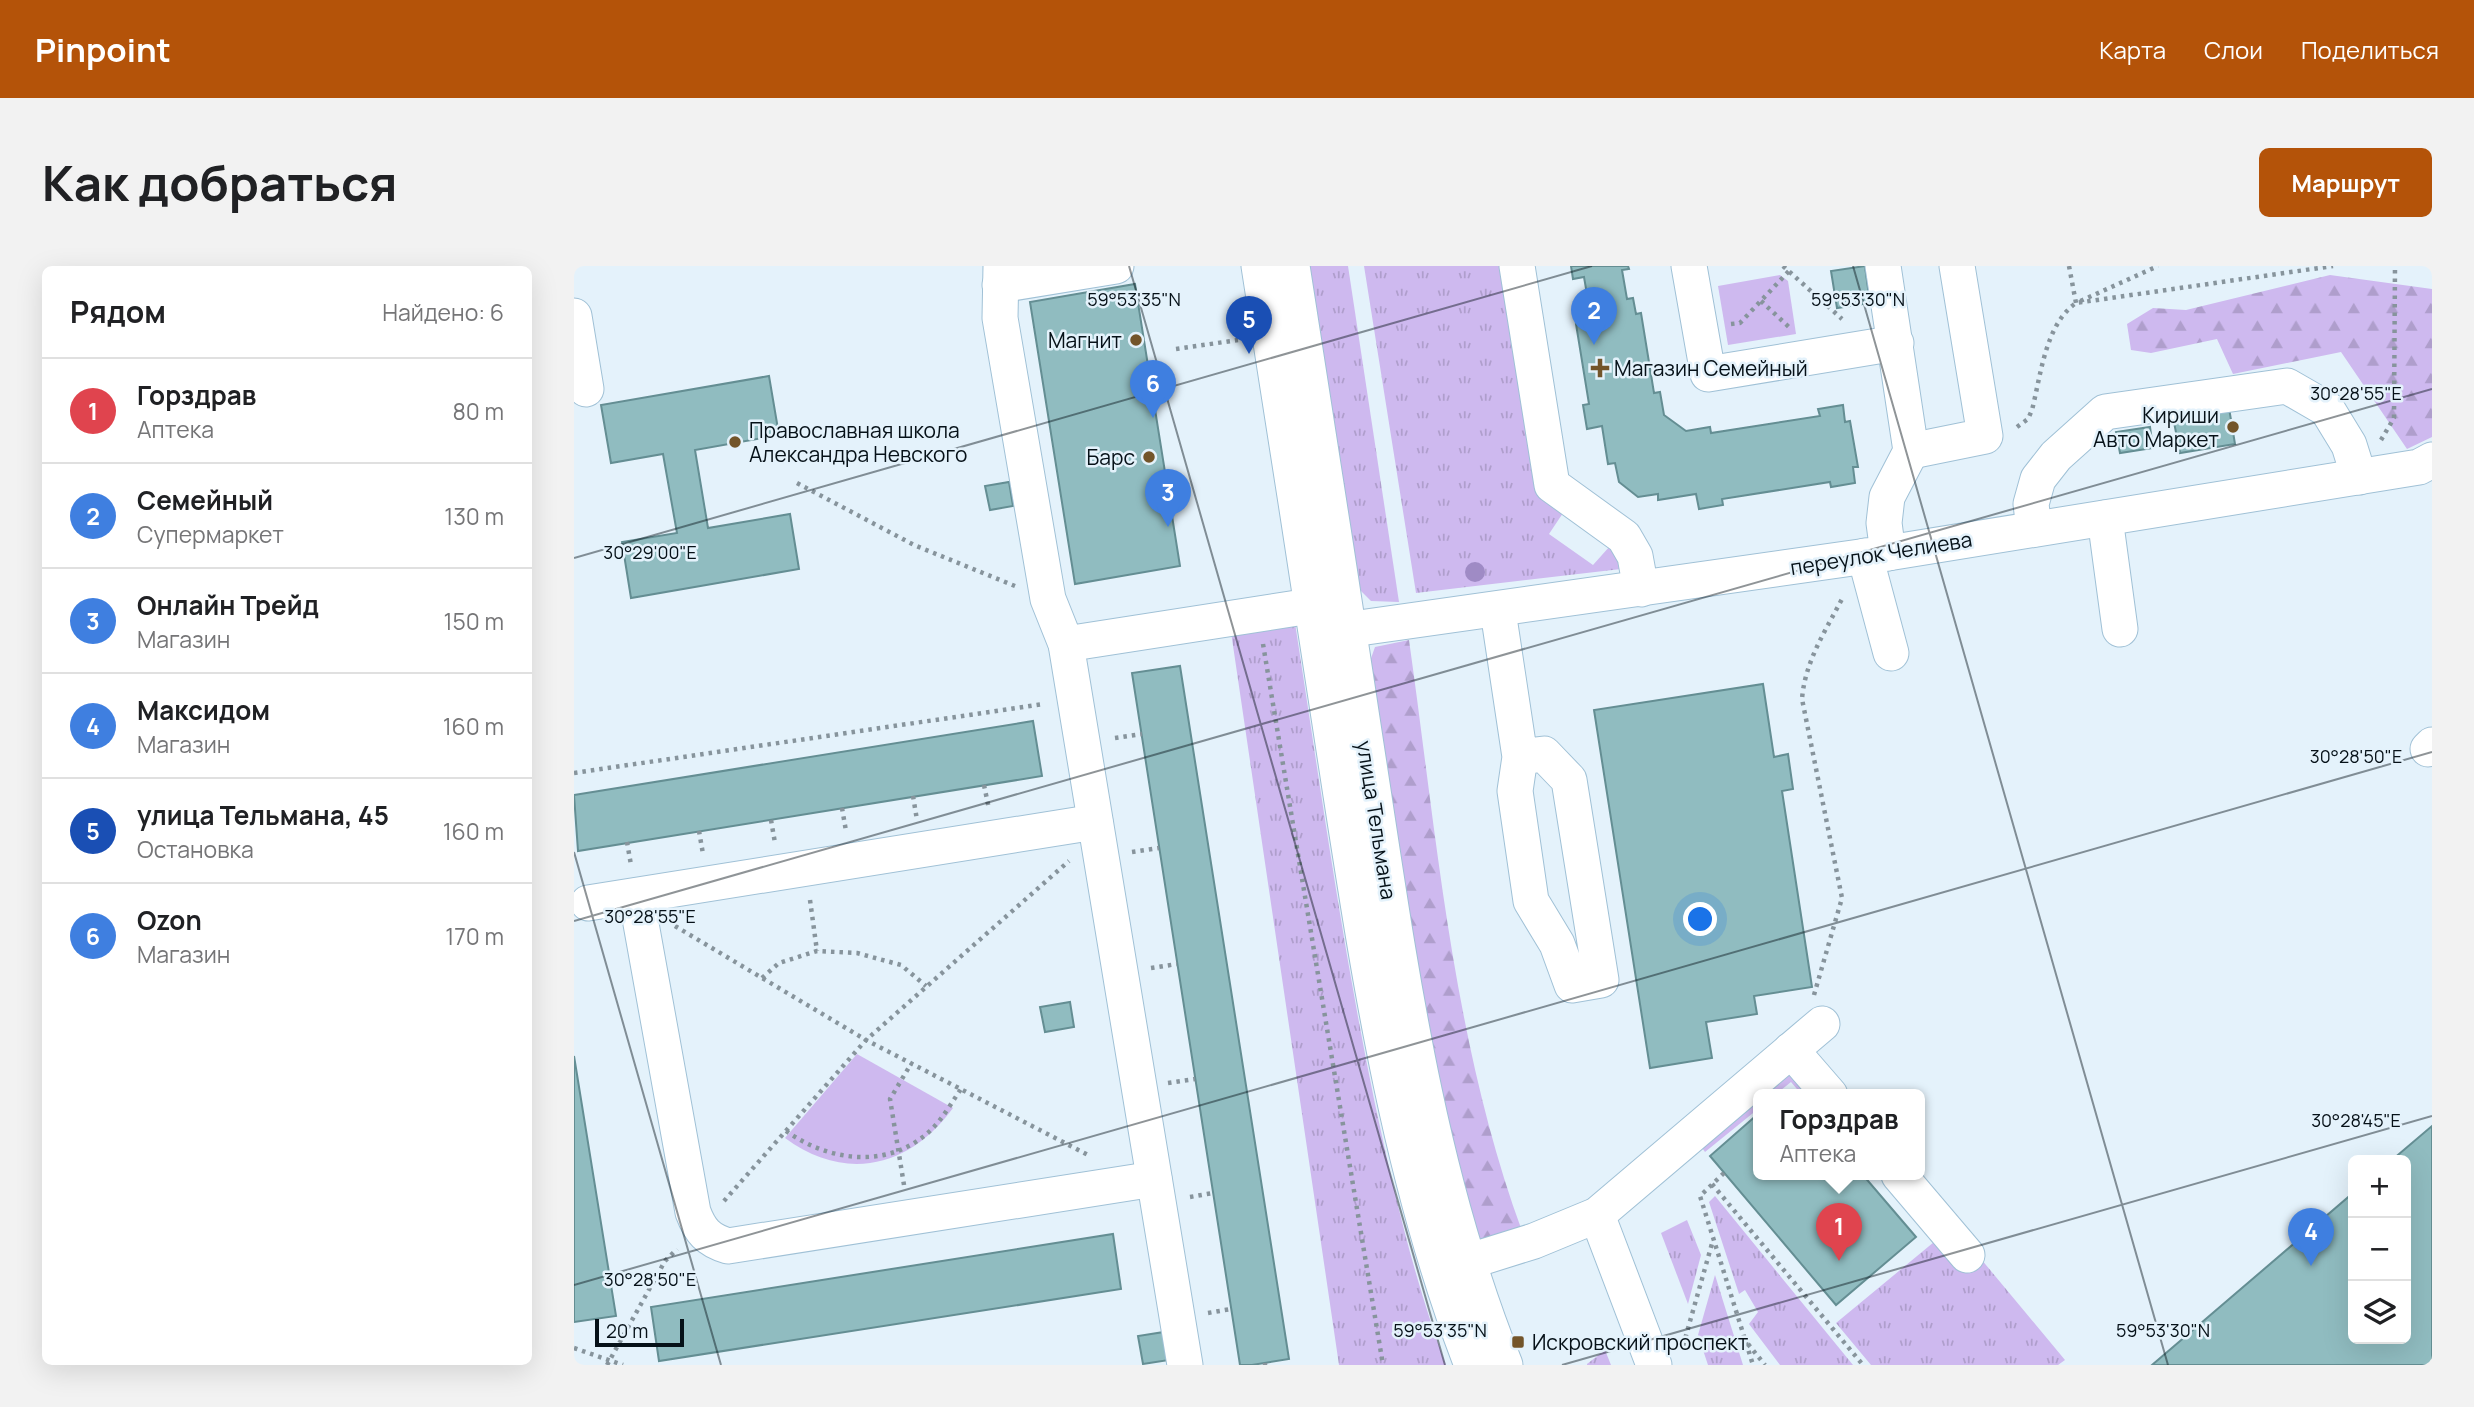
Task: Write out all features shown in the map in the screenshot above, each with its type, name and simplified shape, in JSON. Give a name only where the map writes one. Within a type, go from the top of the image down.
[{"type":"street","points":[[1116,266],[1001,276],[1000,318],[1048,599],[1066,644],[1096,829],[1146,1180],[1185,1365]]},
{"type":"street","name":"улица Тельмана","points":[[1259,266],[1441,1169],[1467,1262],[1505,1365]]},
{"type":"street","name":"улица Тельмана","points":[[1292,266],[1367,961],[1392,1095],[1438,1271],[1472,1365]]},
{"type":"street","points":[[1517,266],[1552,485],[1624,537],[1635,556],[1641,589]]},
{"type":"street","points":[[1689,266],[1708,374],[1884,345]]},
{"type":"street","points":[[1884,266],[1884,345],[1910,451],[1887,497],[1876,555],[1891,653]]},
{"type":"street","points":[[1910,451],[1985,436],[1957,266]]},
{"type":"street","points":[[574,316],[586,389]]},
{"type":"street","points":[[2035,529],[2031,504],[2038,479],[2056,456],[2105,412],[2287,386],[2328,408],[2349,445],[2360,477]]},
{"type":"street","name":"переулок Челиева","points":[[1066,644],[1258,614],[1330,618],[1498,611],[1876,555],[2360,477],[2428,471]]},
{"type":"street","points":[[2105,518],[2120,629]]},
{"type":"street","points":[[1498,611],[1520,757],[1515,792],[1531,901],[1558,944],[1572,985],[1601,980],[1569,780],[1544,754],[1520,757]]},
{"type":"street","points":[[587,904],[637,900],[805,869],[1096,829]]},
{"type":"street","points":[[637,900],[693,1212],[699,1228],[712,1241],[728,1246],[1146,1180]]},
{"type":"street","points":[[1467,1262],[1534,1241],[1597,1215],[1822,1024]]},
{"type":"street","points":[[1791,1050],[1825,1089]]},
{"type":"street","points":[[1903,1180],[1968,1255]]},
{"type":"street","points":[[1597,1215],[1668,1360]]},
{"type":"path","points":[[1783,266],[1884,345]]},
{"type":"path","points":[[2069,266],[2076,303]]},
{"type":"path","points":[[1985,436],[2020,426],[2028,419],[2051,336],[2066,310],[2158,266]]},
{"type":"path","points":[[2076,303],[2333,266]]},
{"type":"path","points":[[2360,477],[2394,418],[2395,266]]},
{"type":"path","points":[[1700,331],[1740,323],[1789,271]]},
{"type":"path","points":[[1176,349],[1241,340]]},
{"type":"path","points":[[797,483],[914,545],[1048,599]]},
{"type":"path","points":[[1822,1024],[1814,994],[1842,898],[1802,699],[1804,680],[1810,660],[1876,555]]},
{"type":"path","points":[[1258,614],[1383,1365]]},
{"type":"path","points":[[574,773],[1074,700]]},
{"type":"path","points":[[608,1363],[664,1261],[699,1228],[866,1040],[1096,829]]},
{"type":"path","points":[[805,869],[817,951]]},
{"type":"path","points":[[637,900],[866,1040],[961,1090],[1146,1180]]},
{"type":"path","points":[[762,978],[779,963],[817,951],[857,953],[901,964],[926,986]]},
{"type":"path","points":[[909,1217],[890,1099],[911,1063]]},
{"type":"path","points":[[786,1130],[822,1152],[848,1158],[873,1157],[898,1151],[933,1128],[961,1090]]},
{"type":"path","points":[[1724,1173],[1700,1196],[1753,1365]]},
{"type":"path","points":[[1712,1184],[1863,1365]]},
{"type":"path","points":[[1668,1360],[1685,1334],[1714,1239]]},
{"type":"path","points":[[1745,1339],[1765,1365]]},
{"type":"path","points":[[574,1348],[608,1363],[623,1365]]},
{"type":"green space","points":[[1309,266],[1348,266],[1399,602],[1371,601],[1358,588]]},
{"type":"green space","points":[[1364,266],[1502,266],[1541,499],[1563,513],[1549,534],[1593,565],[1610,546],[1620,557],[1621,569],[1416,593]]},
{"type":"green space","points":[[1780,275],[1788,281],[1796,334],[1728,345],[1718,286]]},
{"type":"green space","points":[[2330,275],[2432,289],[2432,437],[2407,449],[2341,352],[2233,374],[2217,339],[2151,353],[2131,350],[2127,324],[2153,308],[2186,310]]},
{"type":"green space","points":[[1295,623],[1342,924],[1375,1104],[1414,1268],[1446,1365],[1339,1365],[1231,632]]},
{"type":"green space","points":[[1409,640],[1439,864],[1463,1014],[1498,1160],[1522,1231],[1479,1243],[1429,1027],[1369,664],[1375,647]]},
{"type":"green space","points":[[857,1054],[953,1108],[936,1128],[917,1144],[876,1162],[854,1164],[831,1161],[808,1152],[785,1138]]},
{"type":"green space","points":[[1792,1070],[1808,1089],[1797,1089],[1791,1082],[1782,1089],[1769,1089]]},
{"type":"green space","points":[[1753,1102],[1753,1113],[1705,1152],[1700,1145]]},
{"type":"green space","points":[[1715,1196],[1853,1365],[1780,1365],[1749,1324],[1758,1312],[1745,1290],[1739,1294],[1709,1202]]},
{"type":"green space","points":[[1687,1220],[1701,1255],[1688,1304],[1661,1233]]},
{"type":"green space","points":[[1934,1242],[1957,1269],[1976,1253],[2065,1360],[2058,1365],[1871,1365],[1836,1323]]},
{"type":"green space","points":[[1715,1275],[1743,1365],[1708,1365],[1698,1335]]},
{"type":"green space","points":[[1605,1350],[1611,1365],[1587,1365],[1587,1364]]},
{"type":"building","points":[[1571,266],[1628,266],[1629,269],[1622,270],[1627,299],[1633,298],[1636,314],[1641,313],[1654,393],[1660,392],[1664,415],[1686,431],[1710,427],[1711,433],[1820,416],[1818,409],[1843,405],[1845,422],[1850,421],[1858,467],[1853,467],[1855,483],[1831,487],[1830,482],[1722,499],[1723,505],[1699,509],[1696,494],[1658,500],[1658,494],[1638,497],[1619,482],[1615,463],[1608,464],[1602,426],[1587,429],[1583,405],[1589,404],[1576,324],[1581,323],[1579,307],[1589,306],[1584,277],[1573,279]]},
{"type":"building","points":[[1865,266],[1870,303],[1837,308],[1831,271]]},
{"type":"building","points":[[1135,284],[1180,566],[1075,584],[1030,302]]},
{"type":"building","points":[[769,376],[779,435],[695,450],[708,528],[790,514],[799,569],[631,598],[622,542],[677,533],[663,454],[611,463],[601,405]]},
{"type":"building","points":[[2229,408],[2235,444],[2180,453],[2173,417]]},
{"type":"building","points":[[2150,427],[2153,448],[2120,453],[2116,432]]},
{"type":"building","points":[[1009,482],[1013,506],[990,510],[985,486]]},
{"type":"building","points":[[1180,666],[1289,1359],[1252,1365],[1240,1365],[1132,673]]},
{"type":"building","points":[[1763,684],[1774,757],[1788,754],[1793,789],[1782,791],[1812,987],[1754,996],[1757,1014],[1706,1022],[1712,1058],[1650,1068],[1594,710]]},
{"type":"building","points":[[1033,721],[1042,776],[578,851],[574,795]]},
{"type":"building","points":[[1070,1002],[1074,1027],[1045,1032],[1040,1007]]},
{"type":"building","points":[[574,1056],[616,1316],[574,1322]]},
{"type":"building","points":[[1753,1118],[1753,1180],[1867,1180],[1916,1237],[1836,1305],[1710,1156]]},
{"type":"building","points":[[2432,1126],[2432,1365],[2152,1365],[2348,1197],[2348,1344],[2411,1344],[2411,1155],[2398,1155]]},
{"type":"building","points":[[1113,1234],[1121,1289],[659,1361],[651,1307]]},
{"type":"building","points":[[1164,1332],[1169,1360],[1143,1364],[1138,1336]]},
{"type":"place","name":"Магнит","points":[[1136,340]]},
{"type":"place","name":"Семейный","points":[[1594,345]]},
{"type":"place","name":"улица Тельмана, 45","points":[[1249,354]]},
{"type":"place","name":"Магазин Семейный","points":[[1600,368]]},
{"type":"place","name":"Ozon","points":[[1153,418]]},
{"type":"place","name":"Кириши Авто Маркет","points":[[2233,427]]},
{"type":"place","name":"Православная школа Александра Невского","points":[[735,442]]},
{"type":"place","name":"Барс","points":[[1149,457]]},
{"type":"place","name":"Онлайн Трейд","points":[[1168,527]]},
{"type":"place","name":"Горздрав","points":[[1839,1261]]},
{"type":"place","name":"Максидом","points":[[2311,1266]]},
{"type":"place","name":"Искровский проспект","points":[[1518,1342]]}]
